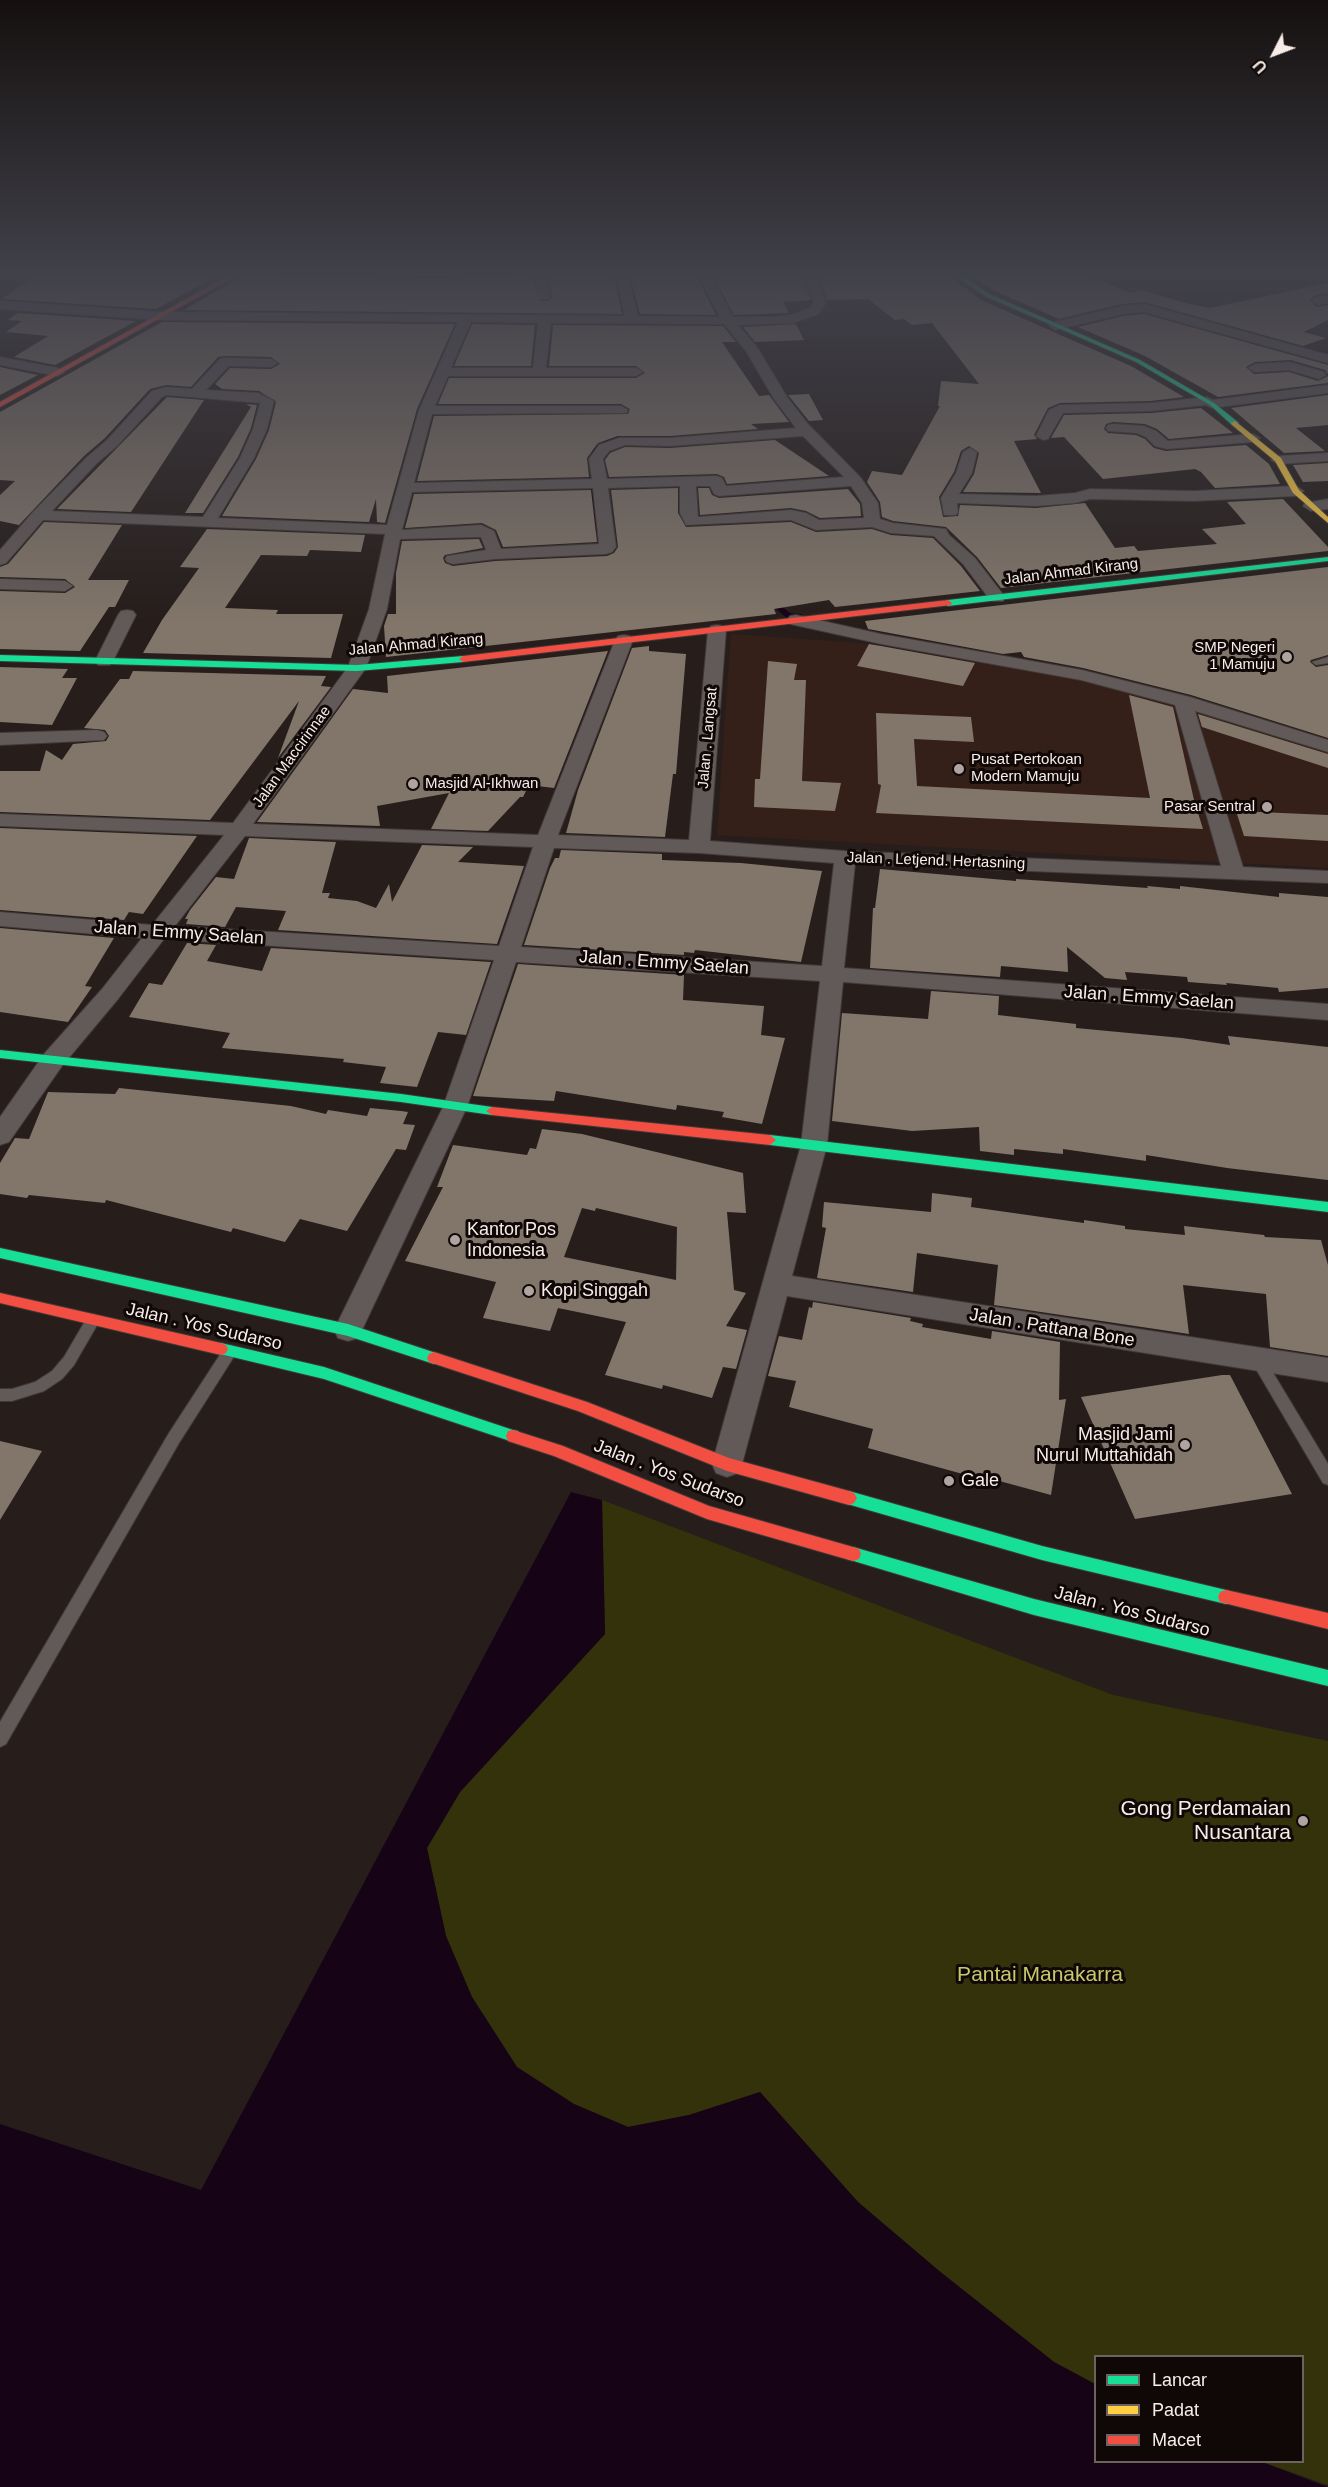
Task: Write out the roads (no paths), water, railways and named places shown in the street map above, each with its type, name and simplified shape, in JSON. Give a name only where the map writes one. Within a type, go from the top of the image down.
[{"type":"main road","points":[[0,405],[23,392]]},
{"type":"main road","points":[[1191,392],[1210,403],[1278,460],[1296,491],[1328,521]]},
{"type":"main road","name":"Jalan Ahmad Kirang","points":[[0,658],[357,668],[411,665],[1328,559]]},
{"type":"main road","points":[[0,1054],[401,1098],[455,1107],[814,1145],[1328,1207]]},
{"type":"main road","name":"Jalan . Yos Sudarso","points":[[0,1253],[348,1330],[582,1406],[727,1464],[1042,1553],[1328,1621]]},
{"type":"main road","name":"Jalan . Yos Sudarso","points":[[0,1298],[324,1373],[558,1450],[707,1512],[1034,1607],[1328,1678]]},
{"type":"street","points":[[0,560],[91,461],[112,443],[157,394],[163,392]]},
{"type":"street","points":[[176,392],[258,397],[267,401],[260,429],[247,458],[208,522]]},
{"type":"street","name":"Jalan Maccirinnae","points":[[0,1136],[53,1060],[110,994],[239,829],[357,668],[378,609],[393,532],[426,410],[433,392]]},
{"type":"street","points":[[777,392],[807,431],[856,481],[870,503],[873,522]]},
{"type":"street","points":[[1043,436],[1054,413],[1060,410],[1210,403],[1309,392]]},
{"type":"street","points":[[426,410],[621,410]]},
{"type":"street","points":[[1113,428],[1139,429],[1167,445],[1253,438]]},
{"type":"street","points":[[453,559],[495,554],[607,549],[591,484],[599,470],[596,459],[599,453],[618,442],[670,442],[807,431]]},
{"type":"street","points":[[940,532],[950,513],[949,498],[964,473],[970,452]]},
{"type":"street","points":[[1278,460],[1328,457]]},
{"type":"street","points":[[406,488],[717,481],[719,491],[856,481]]},
{"type":"street","points":[[688,483],[688,513],[692,522],[791,515],[800,516],[816,525],[873,522],[891,528],[940,532]]},
{"type":"street","points":[[949,498],[1036,501],[1075,498],[1090,494],[1194,496],[1296,491]]},
{"type":"street","points":[[1311,506],[1328,504]]},
{"type":"street","points":[[39,515],[393,532],[481,530],[488,534],[495,554]]},
{"type":"street","points":[[940,532],[942,537],[969,561],[997,597]]},
{"type":"street","points":[[0,584],[65,586]]},
{"type":"street","points":[[104,661],[127,615]]},
{"type":"street","points":[[796,620],[881,639],[1082,675],[1183,701],[1328,746]]},
{"type":"street","name":"Jalan . Langsat","points":[[699,847],[717,630]]},
{"type":"street","points":[[348,1330],[455,1107],[545,843],[624,640]]},
{"type":"street","points":[[1183,701],[1234,874]]},
{"type":"street","points":[[0,740],[97,736]]},
{"type":"street","name":"Jalan . Letjend. Hertasning","points":[[0,820],[545,843],[699,847],[845,857],[1328,877]]},
{"type":"street","points":[[727,1464],[814,1145],[845,857]]},
{"type":"street","name":"Jalan . Emmy Saelan","points":[[0,919],[157,932],[831,974],[1328,1012]]},
{"type":"street","name":"Jalan . Pattana Bone","points":[[777,1284],[1328,1370]]},
{"type":"lane","points":[[1316,662],[1328,660]]},
{"type":"lane","points":[[0,1395],[12,1395],[39,1387],[57,1376],[69,1361],[93,1320]]},
{"type":"lane","points":[[0,1738],[174,1438],[230,1351]]},
{"type":"lane","points":[[1258,1360],[1328,1478]]},
{"type":"waterway","points":[[593,464],[594,450],[616,437],[622,426]]},
{"type":"waterway","points":[[593,478],[592,493],[596,517]]},
{"type":"waterway","points":[[596,515],[598,529]]},
{"type":"waterway","points":[[771,601],[789,616],[800,617]]},
{"type":"place","name":"SMP Negeri 1 Mamuju","points":[[1287,657]]},
{"type":"place","name":"Pusat Pertokoan Modern Mamuju","points":[[959,769]]},
{"type":"place","name":"Masjid Al-Ikhwan","points":[[413,784]]},
{"type":"place","name":"Pasar Sentral","points":[[1267,807]]},
{"type":"place","name":"Kantor Pos Indonesia","points":[[455,1240]]},
{"type":"place","name":"Kopi Singgah","points":[[529,1291]]},
{"type":"place","name":"Masjid Jami Nurul Muttahidah","points":[[1185,1445]]},
{"type":"place","name":"Gale","points":[[949,1481]]},
{"type":"place","name":"Gong Perdamaian Nusantara","points":[[1303,1821]]},
{"type":"park label","name":"Pantai Manakarra","points":[[1040,1975]]}]
